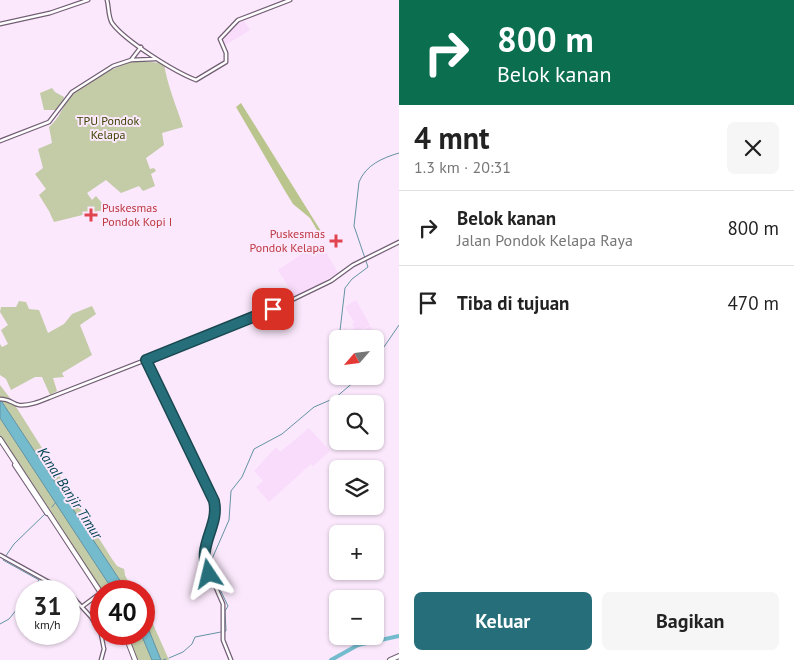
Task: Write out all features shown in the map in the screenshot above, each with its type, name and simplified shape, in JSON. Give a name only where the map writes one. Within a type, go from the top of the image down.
[{"type":"main road","points":[[0,438],[91,580]]},
{"type":"main road","points":[[0,443],[26,478]]},
{"type":"main road","points":[[130,645],[136,660]]},
{"type":"main road","points":[[390,660],[399,659]]},
{"type":"street","points":[[0,24],[50,13],[88,0]]},
{"type":"street","points":[[107,0],[110,19],[114,25],[156,59],[193,79],[198,79],[226,62],[227,54],[220,39],[235,22],[290,0]]},
{"type":"street","points":[[131,60],[141,47]]},
{"type":"street","points":[[0,142],[50,122],[72,92],[113,66],[131,60],[156,59]]},
{"type":"street","points":[[0,399],[8,399],[16,405],[32,404],[84,382],[263,314],[330,281],[354,265],[399,242]]},
{"type":"street","points":[[146,360],[214,501],[216,511],[204,558],[223,604],[223,636],[225,650],[230,660]]},
{"type":"street","points":[[0,555],[45,580]]},
{"type":"street","points":[[83,606],[90,602]]},
{"type":"street","points":[[80,603],[90,617]]},
{"type":"street","points":[[101,660],[103,645]]},
{"type":"shaded area","points":[[242,18],[250,30],[224,46],[221,38]]},
{"type":"shaded area","points":[[311,248],[314,254],[324,248],[338,273],[295,297],[278,270]]},
{"type":"shaded area","points":[[356,300],[370,325],[361,330],[351,330],[355,328],[352,324],[354,322],[345,307]]},
{"type":"shaded area","points":[[370,326],[372,330],[364,330]]},
{"type":"shaded area","points":[[309,428],[330,451],[313,466],[311,464],[269,502],[256,487],[263,481],[254,471],[276,447],[280,452]]},
{"type":"green space","name":"TPU Pondok Kelapa","points":[[137,61],[164,63],[169,87],[183,127],[162,133],[164,145],[146,158],[150,169],[154,168],[156,171],[151,174],[155,186],[143,191],[139,186],[121,193],[106,180],[87,193],[92,200],[96,196],[107,209],[54,222],[39,195],[46,189],[35,174],[43,168],[38,149],[52,143],[49,127],[58,117],[74,92],[90,80],[110,70]]},
{"type":"green space","points":[[52,88],[64,97],[61,110],[44,110],[40,93]]},
{"type":"green space","points":[[241,103],[324,236],[321,237],[310,218],[293,204],[236,107]]},
{"type":"green space","points":[[19,301],[26,302],[29,309],[39,310],[48,333],[64,324],[72,314],[92,306],[96,314],[80,325],[92,355],[62,373],[64,377],[53,378],[57,391],[50,395],[42,377],[35,377],[11,390],[6,379],[0,375],[0,344],[2,347],[8,344],[1,330],[8,325],[0,312],[1,307],[16,307]]},
{"type":"green space","points":[[0,385],[13,402],[112,559],[117,566],[124,569],[128,580],[94,580],[0,439]]},
{"type":"green space","points":[[155,629],[169,660],[137,660],[131,645],[155,645]]},
{"type":"water","points":[[0,399],[120,580],[106,580],[0,418]]},
{"type":"water","points":[[146,645],[155,645],[161,660],[152,660]]},
{"type":"waterway","points":[[340,330],[345,288],[352,279],[368,267],[354,226],[359,182],[366,171],[375,163],[399,153]]},
{"type":"waterway","points":[[384,347],[399,325]]},
{"type":"waterway","points":[[169,658],[183,652],[192,644],[195,637],[226,631],[225,611],[228,606],[212,573],[212,559],[229,520],[231,491],[242,477],[254,449],[282,434],[314,407],[335,398],[350,385]]},
{"type":"waterway","points":[[52,507],[56,502]]},
{"type":"waterway","points":[[39,580],[3,560],[14,544],[45,514]]},
{"type":"waterway","points":[[0,624],[9,619],[15,612]]},
{"type":"waterway","points":[[331,660],[358,645],[399,636]]},
{"type":"place","name":"Puskesmas Pondok Kopi I","points":[[91,215]]},
{"type":"place","name":"Puskesmas Pondok Kelapa","points":[[336,241]]},
{"type":"route","points":[[209,574],[204,564],[203,555],[216,511],[214,501],[146,360],[273,309]]},
{"type":"water label","name":"Kanal Banjir Timur","points":[[70,493]]}]
